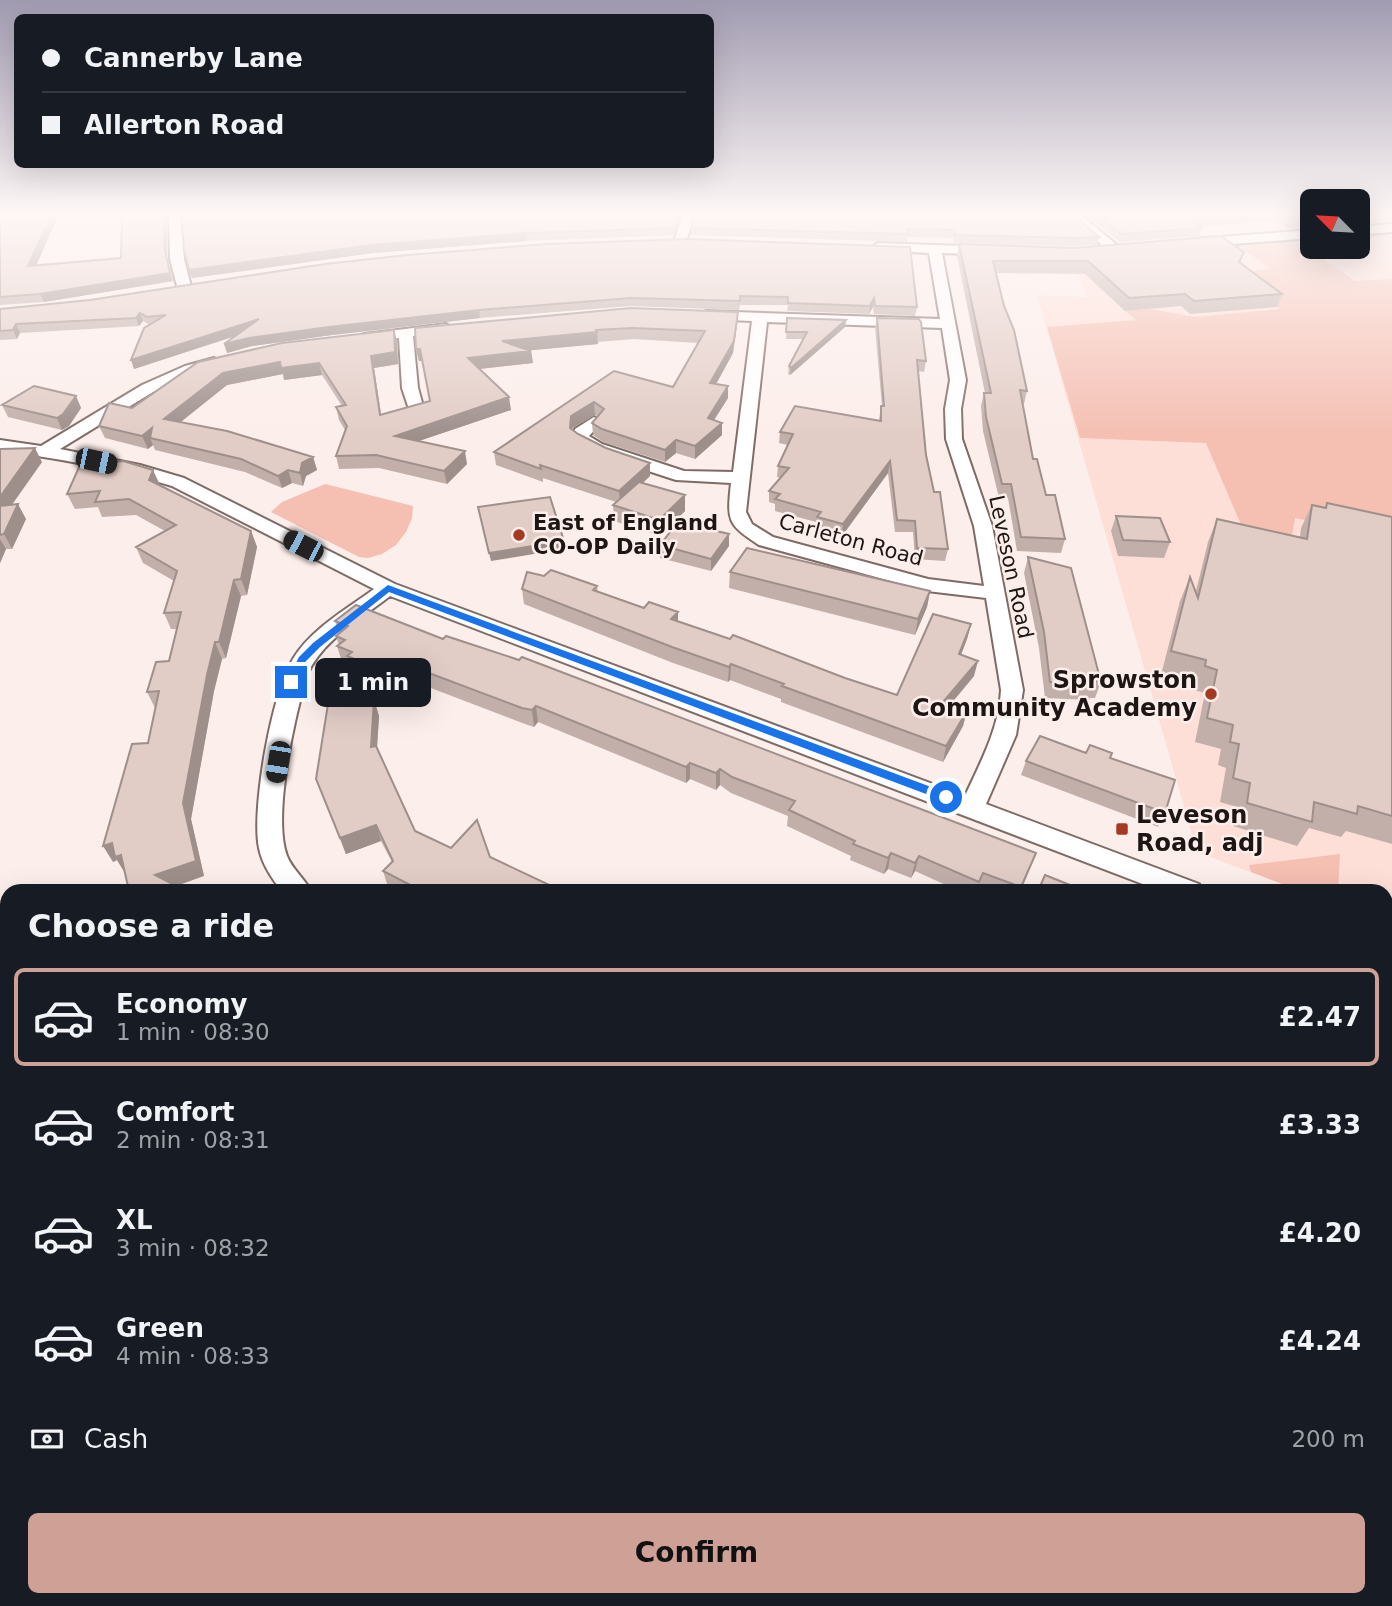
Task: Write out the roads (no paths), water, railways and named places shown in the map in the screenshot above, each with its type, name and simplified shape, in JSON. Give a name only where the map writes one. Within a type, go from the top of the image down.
[{"type":"street","name":"Leveson Road","points":[[942,287],[958,380],[953,410],[954,439],[961,468],[977,503],[995,593],[1012,707],[1005,734],[972,807]]},
{"type":"street","points":[[696,314],[948,324]]},
{"type":"street","name":"Carleton Road","points":[[761,317],[737,512],[744,527],[766,541],[928,584],[995,593]]},
{"type":"street","points":[[344,341],[468,326]]},
{"type":"street","points":[[405,332],[410,343],[410,395],[415,406]]},
{"type":"street","points":[[45,451],[143,389],[167,377],[230,359]]},
{"type":"street","points":[[594,422],[573,438],[682,476],[740,478]]},
{"type":"street","points":[[0,445],[140,470],[178,482],[388,588],[1172,884]]},
{"type":"street","points":[[291,884],[283,876],[271,846],[269,815],[291,682],[302,660],[317,645],[388,588]]},
{"type":"place","name":"East of England CO-OP Daily","points":[[519,535]]},
{"type":"place","name":"Sprowston Community Academy","points":[[1211,694]]},
{"type":"place","name":"Leveson Road, adj","points":[[1122,829]]}]
